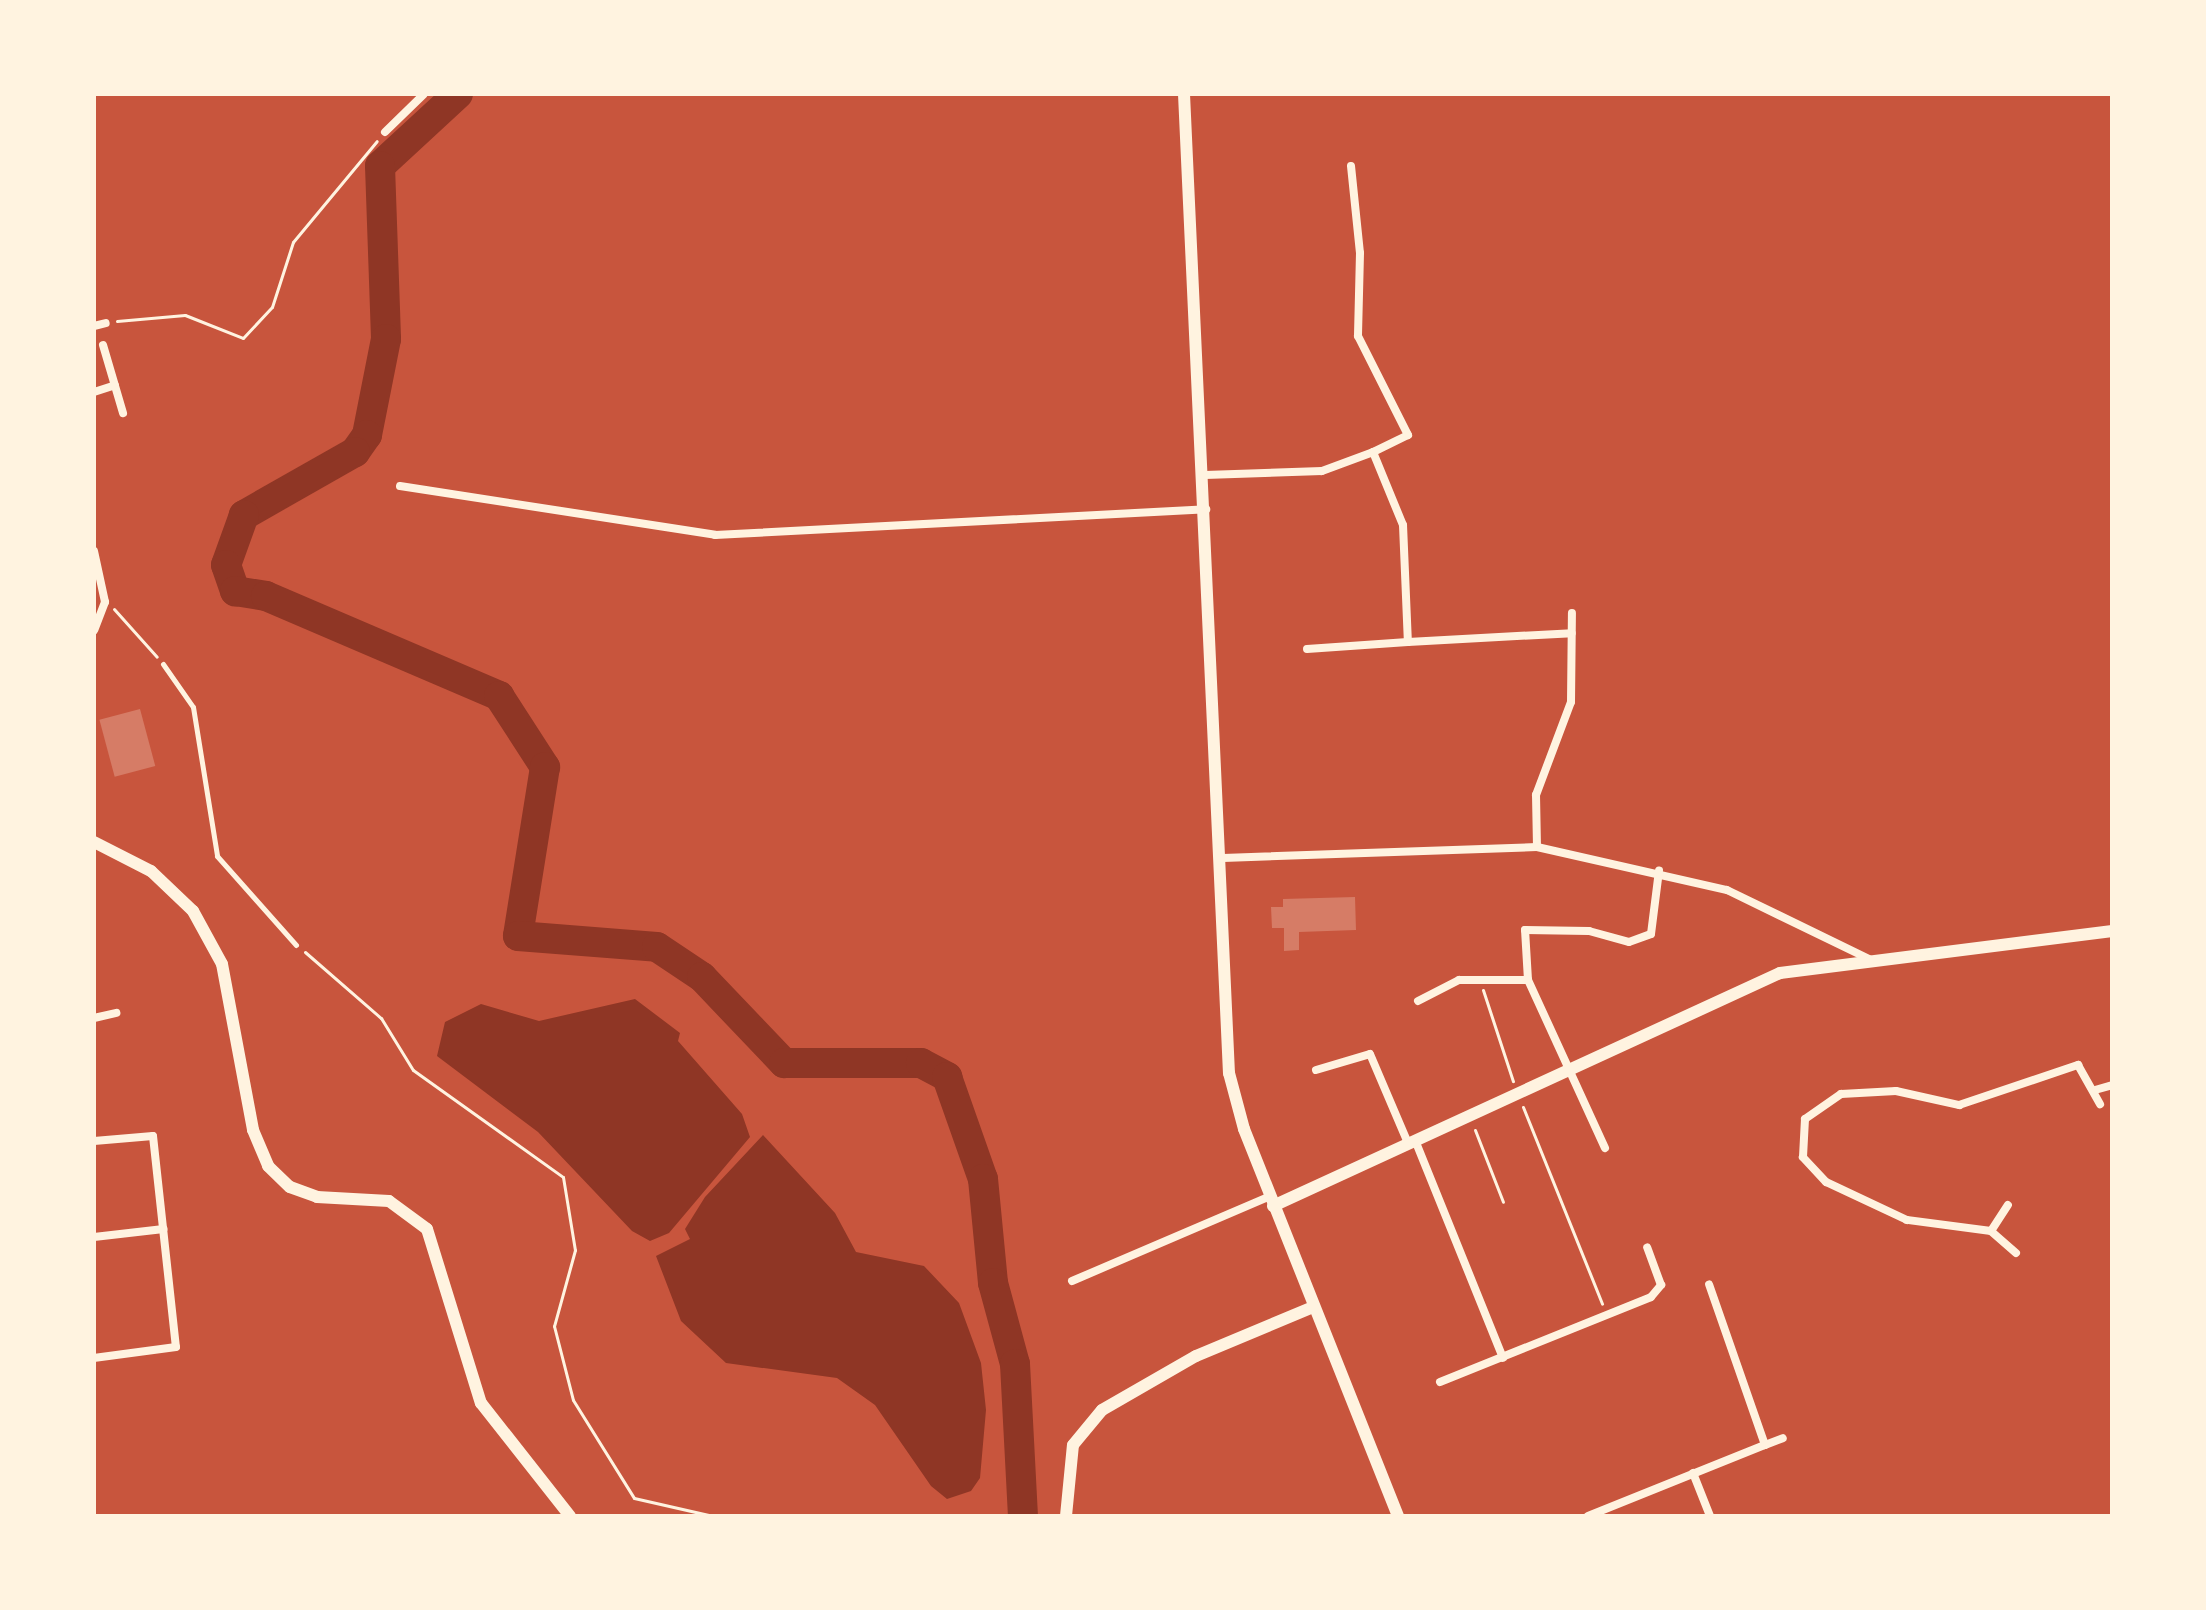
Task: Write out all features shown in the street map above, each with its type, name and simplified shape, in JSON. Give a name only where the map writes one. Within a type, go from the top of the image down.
[{"type":"street","points":[[385,132],[424,94]]},
{"type":"street","points":[[1184,94],[1207,509],[1229,1073],[1271,1201],[1398,1516]]},
{"type":"street","points":[[1205,475],[1322,471],[1408,435],[1358,336],[1360,253],[1351,166]]},
{"type":"street","points":[[94,326],[106,323]]},
{"type":"street","points":[[103,345],[123,413]]},
{"type":"street","points":[[94,392],[115,385]]},
{"type":"street","points":[[1373,452],[1403,525],[1408,642]]},
{"type":"street","points":[[400,486],[715,535],[1207,509]]},
{"type":"street","points":[[94,551],[105,602],[94,630]]},
{"type":"street","points":[[1537,847],[1536,795],[1571,702],[1572,613]]},
{"type":"street","points":[[1307,649],[1572,633]]},
{"type":"street","points":[[94,842],[151,871],[193,911],[222,964],[253,1130],[268,1166],[317,1197],[389,1201],[427,1229],[481,1403],[570,1516]]},
{"type":"street","points":[[1223,858],[1537,847],[1659,871],[1727,890],[1876,962]]},
{"type":"street","points":[[1605,1148],[1572,1069],[1528,980],[1524,948],[1532,925],[1629,942],[1651,934],[1659,871]]},
{"type":"street","points":[[1072,1281],[1412,1141],[1572,1069],[1733,989],[1780,973],[2112,931]]},
{"type":"street","points":[[1418,1001],[1459,980],[1528,980]]},
{"type":"street","points":[[94,1018],[116,1013]]},
{"type":"street","points":[[1316,1070],[1370,1054],[1412,1141],[1503,1358]]},
{"type":"street","points":[[2016,1253],[1991,1231],[1875,1208],[1810,1170],[1801,1142],[1811,1112],[1841,1094],[1906,1092],[1959,1105],[2078,1065],[2095,1090],[2100,1104]]},
{"type":"street","points":[[2095,1090],[2112,1085]]},
{"type":"street","points":[[94,1141],[153,1136],[176,1347],[94,1358]]},
{"type":"street","points":[[1991,1231],[2008,1205]]},
{"type":"street","points":[[94,1237],[164,1229]]},
{"type":"street","points":[[1440,1382],[1651,1297],[1661,1285],[1647,1247]]},
{"type":"street","points":[[1709,1284],[1765,1445]]},
{"type":"street","points":[[1066,1516],[1073,1445],[1102,1410],[1196,1356],[1313,1307]]},
{"type":"street","points":[[1588,1516],[1783,1438]]},
{"type":"street","points":[[1693,1473],[1710,1516]]},
{"type":"lane","points":[[163,664],[193,707],[217,856],[296,945]]},
{"type":"path","points":[[106,323],[185,315],[243,338],[272,307],[293,242],[385,132]]},
{"type":"path","points":[[105,602],[163,664]]},
{"type":"path","points":[[296,945],[381,1018],[413,1070],[563,1177],[575,1250],[554,1326],[573,1400],[634,1498],[713,1516]]},
{"type":"path","points":[[1483,980],[1484,1004],[1607,1315]]},
{"type":"path","points":[[1470,1115],[1503,1202]]},
{"type":"shaded area","points":[[635,999],[680,1033],[678,1041],[742,1114],[750,1137],[669,1233],[650,1241],[632,1231],[538,1132],[437,1056],[445,1022],[481,1004],[539,1021]]},
{"type":"shaded area","points":[[763,1135],[835,1213],[856,1252],[924,1266],[959,1303],[981,1363],[986,1410],[980,1478],[971,1491],[947,1499],[931,1486],[875,1405],[837,1378],[726,1363],[681,1321],[656,1256],[690,1239],[685,1229],[705,1197]]},
{"type":"building","points":[[140,709],[155,766],[115,777],[99,720]]},
{"type":"building","points":[[1355,897],[1356,930],[1299,932],[1299,950],[1284,951],[1284,928],[1272,928],[1271,907],[1283,907],[1283,899]]},
{"type":"waterway","points":[[458,94],[380,166],[386,339],[367,435],[355,452],[244,515],[226,565],[235,591],[266,596],[499,696],[545,767],[518,936],[657,947],[702,977],[784,1063],[921,1063],[947,1077],[983,1179],[993,1283],[1015,1364],[1023,1516]]}]
